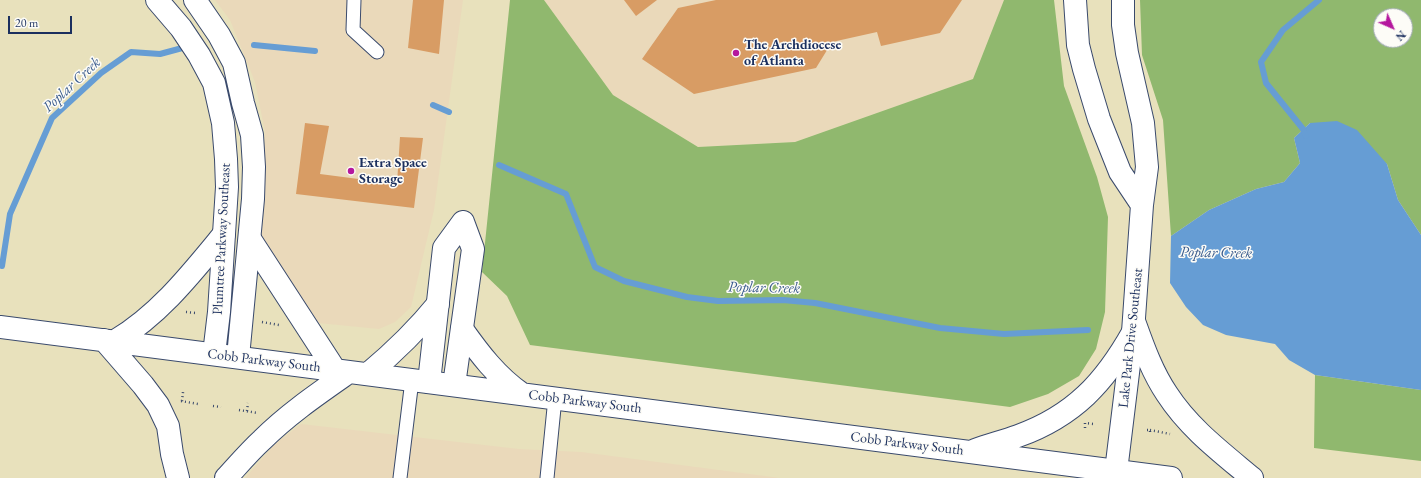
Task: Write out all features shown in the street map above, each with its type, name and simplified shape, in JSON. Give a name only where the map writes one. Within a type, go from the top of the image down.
[{"type":"main road","name":"Plumtree Parkway Southeast","points":[[157,0],[181,28],[199,54],[214,83],[223,123],[227,187],[219,312],[214,354]]},
{"type":"main road","name":"Plumtree Parkway Southeast","points":[[195,0],[219,34],[234,63],[252,135],[254,167],[250,239],[238,358]]},
{"type":"main road","points":[[1075,0],[1078,45],[1099,120],[1120,172],[1142,206]]},
{"type":"main road","name":"Lake Park Drive Southeast","points":[[1116,475],[1134,326],[1142,206],[1147,167],[1143,122],[1127,54],[1123,25],[1123,0]]},
{"type":"main road","points":[[420,381],[438,304],[444,248],[463,222],[473,250],[454,385]]},
{"type":"main road","points":[[178,478],[172,454],[168,426],[158,405],[110,341],[131,332],[158,310],[224,234]]},
{"type":"main road","points":[[250,239],[350,372]]},
{"type":"main road","points":[[226,478],[262,440],[311,398],[350,372],[391,355],[427,318],[438,304]]},
{"type":"main road","points":[[968,452],[1020,435],[1071,409],[1086,396],[1102,378],[1123,350],[1134,326]]},
{"type":"main road","points":[[1134,326],[1166,394],[1202,436],[1252,478]]},
{"type":"main road","name":"Cobb Parkway South","points":[[0,327],[968,452],[1116,475],[1171,478]]},
{"type":"main road","points":[[462,329],[476,349],[497,373],[508,384],[523,394]]},
{"type":"lane","points":[[354,0],[353,30],[377,52]]},
{"type":"lane","points":[[400,478],[420,381]]},
{"type":"lane","points":[[547,478],[555,398]]},
{"type":"path","points":[[180,312],[194,315],[198,314]]},
{"type":"path","points":[[258,321],[281,325]]},
{"type":"path","points":[[182,401],[183,392]]},
{"type":"path","points":[[247,411],[248,403]]},
{"type":"path","points":[[213,406],[221,407]]},
{"type":"path","points":[[1147,430],[1150,430],[1150,435]]},
{"type":"shaded area","name":"Extra Space Storage","points":[[215,0],[463,0],[434,210],[411,307],[395,322],[379,329],[308,322],[261,238],[265,132],[255,82],[230,20]]},
{"type":"shaded area","points":[[544,0],[1004,0],[973,79],[795,142],[698,147],[613,95]]},
{"type":"shaded area","points":[[301,424],[519,449],[581,452],[780,478],[245,478],[275,444]]},
{"type":"green space","points":[[510,0],[544,0],[613,95],[698,147],[795,142],[973,79],[1004,0],[1054,0],[1064,86],[1097,177],[1108,217],[1105,312],[1096,349],[1079,376],[1048,394],[1010,407],[530,345],[507,296],[482,272]]},
{"type":"green space","points":[[1140,0],[1421,0],[1421,235],[1398,200],[1387,164],[1310,123],[1294,138],[1300,163],[1284,182],[1256,189],[1209,210],[1171,236],[1163,120],[1142,55]]},
{"type":"green space","points":[[1315,375],[1421,390],[1421,461],[1314,448]]},
{"type":"water","points":[[1337,121],[1357,130],[1387,164],[1398,200],[1421,235],[1421,390],[1315,375],[1289,360],[1275,344],[1226,335],[1203,325],[1186,307],[1170,283],[1171,236],[1209,210],[1256,189],[1284,182],[1300,163],[1294,138],[1310,123]]},
{"type":"building","points":[[413,0],[444,0],[439,54],[408,48]]},
{"type":"building","points":[[624,0],[657,0],[636,16]]},
{"type":"building","name":"The Archdiocese of Atlanta","points":[[716,0],[962,0],[940,33],[881,46],[877,32],[832,42],[816,68],[694,94],[642,59],[678,8]]},
{"type":"building","points":[[305,123],[329,126],[320,174],[397,184],[400,137],[423,138],[414,208],[296,194]]},
{"type":"waterway","name":"Poplar Creek","points":[[1306,136],[1303,129],[1266,83],[1261,62],[1283,30],[1319,0]]},
{"type":"waterway","name":"Poplar Creek","points":[[254,45],[315,51]]},
{"type":"waterway","name":"Poplar Creek","points":[[2,266],[10,214],[52,118],[101,73],[131,52],[160,54],[186,47]]},
{"type":"waterway","name":"Poplar Creek","points":[[433,105],[449,112]]},
{"type":"waterway","name":"Poplar Creek","points":[[499,165],[566,194],[595,267],[624,281],[687,297],[718,301],[783,300],[815,303],[940,328],[1004,334],[1088,330]]},
{"type":"place","name":"The Archdiocese of Atlanta","points":[[736,53]]},
{"type":"place","name":"Extra Space Storage","points":[[351,171]]}]
